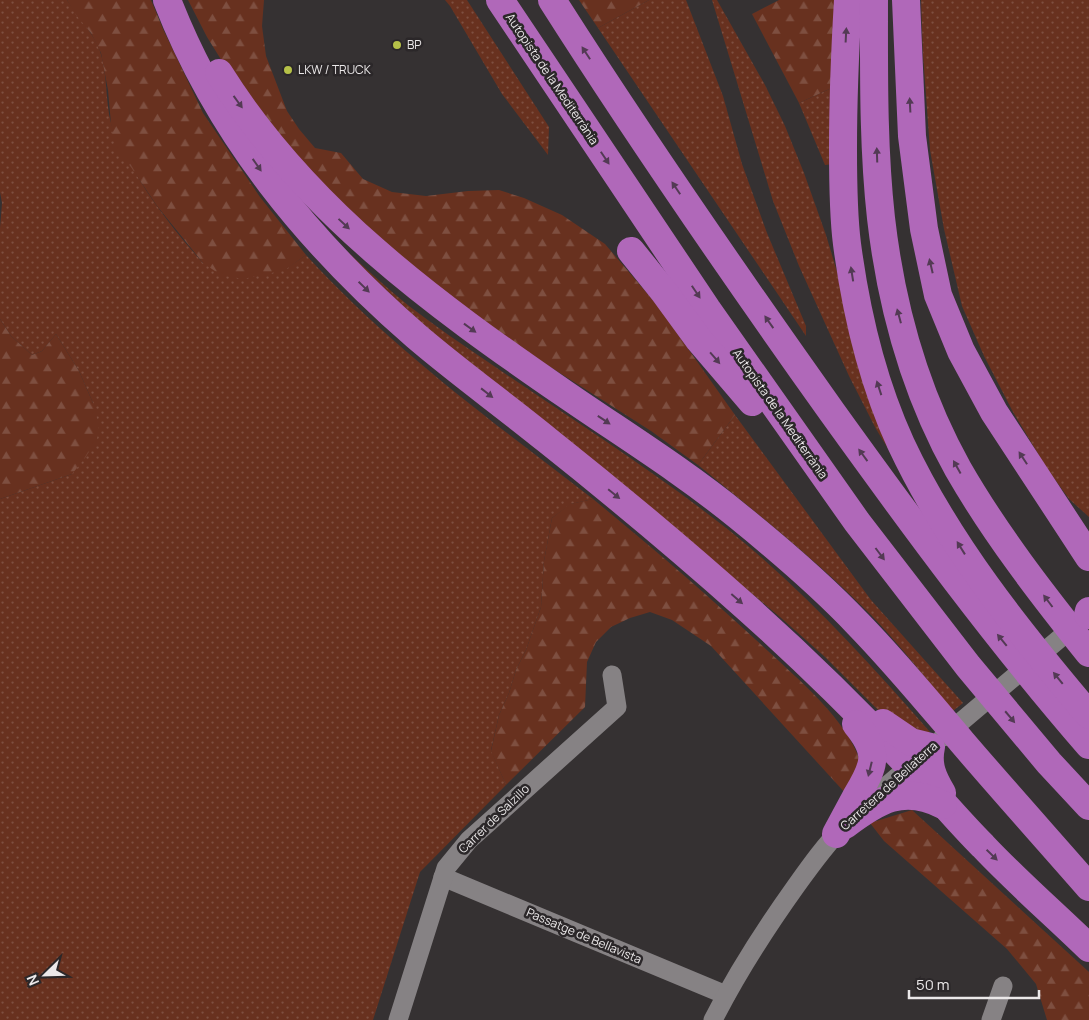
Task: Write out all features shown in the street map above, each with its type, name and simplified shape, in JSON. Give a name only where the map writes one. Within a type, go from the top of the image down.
[{"type":"highway","points":[[167,0],[183,41],[203,81],[230,127],[260,170],[292,210],[362,286],[416,336],[627,505],[801,657],[892,730],[911,742],[931,747],[929,763],[933,779],[952,813]]},
{"type":"highway","points":[[178,0],[234,98],[291,170],[333,214],[403,276],[466,324],[695,483],[776,547],[812,579],[858,624],[912,682],[1089,887]]},
{"type":"highway","points":[[552,0],[600,76],[739,280],[886,487],[998,636],[1089,745]]},
{"type":"highway","points":[[848,0],[843,139],[843,186],[847,242],[860,321],[882,396],[901,444],[922,485],[973,568],[1004,610],[1089,715]]},
{"type":"highway","points":[[874,0],[877,158],[881,217],[888,265],[909,355],[939,431],[987,517],[1020,564],[1089,653]]},
{"type":"highway","points":[[906,0],[912,136],[924,229],[938,295],[960,351],[994,412],[1041,485],[1087,550]]},
{"type":"highway","name":"Autopista de la Mediterrània","points":[[502,4],[707,309],[857,522],[968,666],[1049,763],[1089,806]]},
{"type":"highway","points":[[631,251],[699,340],[857,522]]},
{"type":"highway","points":[[801,657],[909,766],[984,848],[1089,948]]},
{"type":"highway","points":[[801,657],[865,735],[872,753],[871,771],[840,829]]},
{"type":"highway","points":[[840,829],[871,807],[898,795],[931,798],[952,813]]},
{"type":"street","name":"Carretera de Bellaterra","points":[[713,1020],[726,995],[777,912],[840,829],[931,747],[1089,614]]},
{"type":"street","name":"Carrer de Salzillo","points":[[398,1020],[446,868],[469,840],[617,707],[612,675]]},
{"type":"street","name":"Passatge de Bellavista","points":[[443,877],[726,995]]},
{"type":"street","points":[[991,1020],[1003,986]]},
{"type":"green space","points":[[0,0],[67,0],[89,31],[100,51],[103,60],[109,114],[117,138],[148,193],[203,263],[284,270],[306,255],[373,322],[408,353],[593,499],[571,504],[552,518],[544,561],[541,607],[526,650],[516,670],[509,693],[499,715],[491,750],[506,785],[420,872],[373,1020],[0,1020],[0,499],[72,474],[93,403],[79,371],[56,334],[42,351],[32,355],[11,336],[0,319],[0,228],[2,203],[0,192]]},
{"type":"green space","points":[[67,0],[151,0],[203,113],[260,197],[306,255],[285,270],[243,279],[221,275],[203,263],[157,206],[131,167],[116,149],[101,53],[91,33],[76,15]]},
{"type":"green space","points":[[188,0],[264,0],[262,26],[266,56],[287,111],[315,148],[341,153],[363,179],[392,192],[426,196],[468,191],[499,190],[524,198],[562,215],[605,244],[657,305],[735,415],[698,465],[651,431],[541,361],[466,309],[346,213],[240,90],[207,37]]},
{"type":"green space","points":[[445,0],[467,0],[549,127],[548,155],[502,94]]},
{"type":"green space","points":[[579,0],[649,0],[598,28]]},
{"type":"green space","points":[[649,0],[686,0],[723,96],[742,164],[767,233],[806,326],[806,336],[598,28]]},
{"type":"green space","points":[[712,0],[717,0],[765,85],[785,126],[804,173],[826,235],[892,455],[876,429],[849,376],[799,266],[773,201]]},
{"type":"green space","points":[[779,0],[840,0],[836,86],[799,103],[752,14]]},
{"type":"green space","points":[[921,0],[1089,0],[1089,517],[1069,499],[1046,467],[1013,412],[984,356],[962,306],[944,229],[930,150]]},
{"type":"green space","points":[[836,86],[834,164],[825,165],[799,103]]},
{"type":"green space","points":[[320,226],[375,277],[419,313],[470,350],[642,466],[730,531],[784,578],[834,627],[930,732],[925,734],[893,723],[825,657],[780,617],[673,528],[450,352]]},
{"type":"green space","points":[[0,319],[11,336],[32,355],[42,351],[56,334],[79,371],[93,403],[99,426],[97,439],[72,474],[0,499]]},
{"type":"green space","points":[[735,415],[871,600],[963,703],[953,711],[871,615],[786,538],[698,465]]},
{"type":"green space","points":[[593,499],[725,612],[821,702],[854,746],[860,761],[847,795],[711,646],[672,620],[650,612],[630,618],[611,627],[596,642],[587,662],[585,707],[506,785],[491,751],[499,715],[509,693],[516,670],[526,650],[541,607],[544,561],[552,518],[570,504]]},
{"type":"green space","points":[[912,810],[1089,972],[1089,1020],[1047,1020],[1036,984],[1007,949],[884,841],[870,823]]},
{"type":"place","name":"BP","points":[[397,45]]},
{"type":"place","name":"LKW / TRUCK","points":[[288,70]]}]
